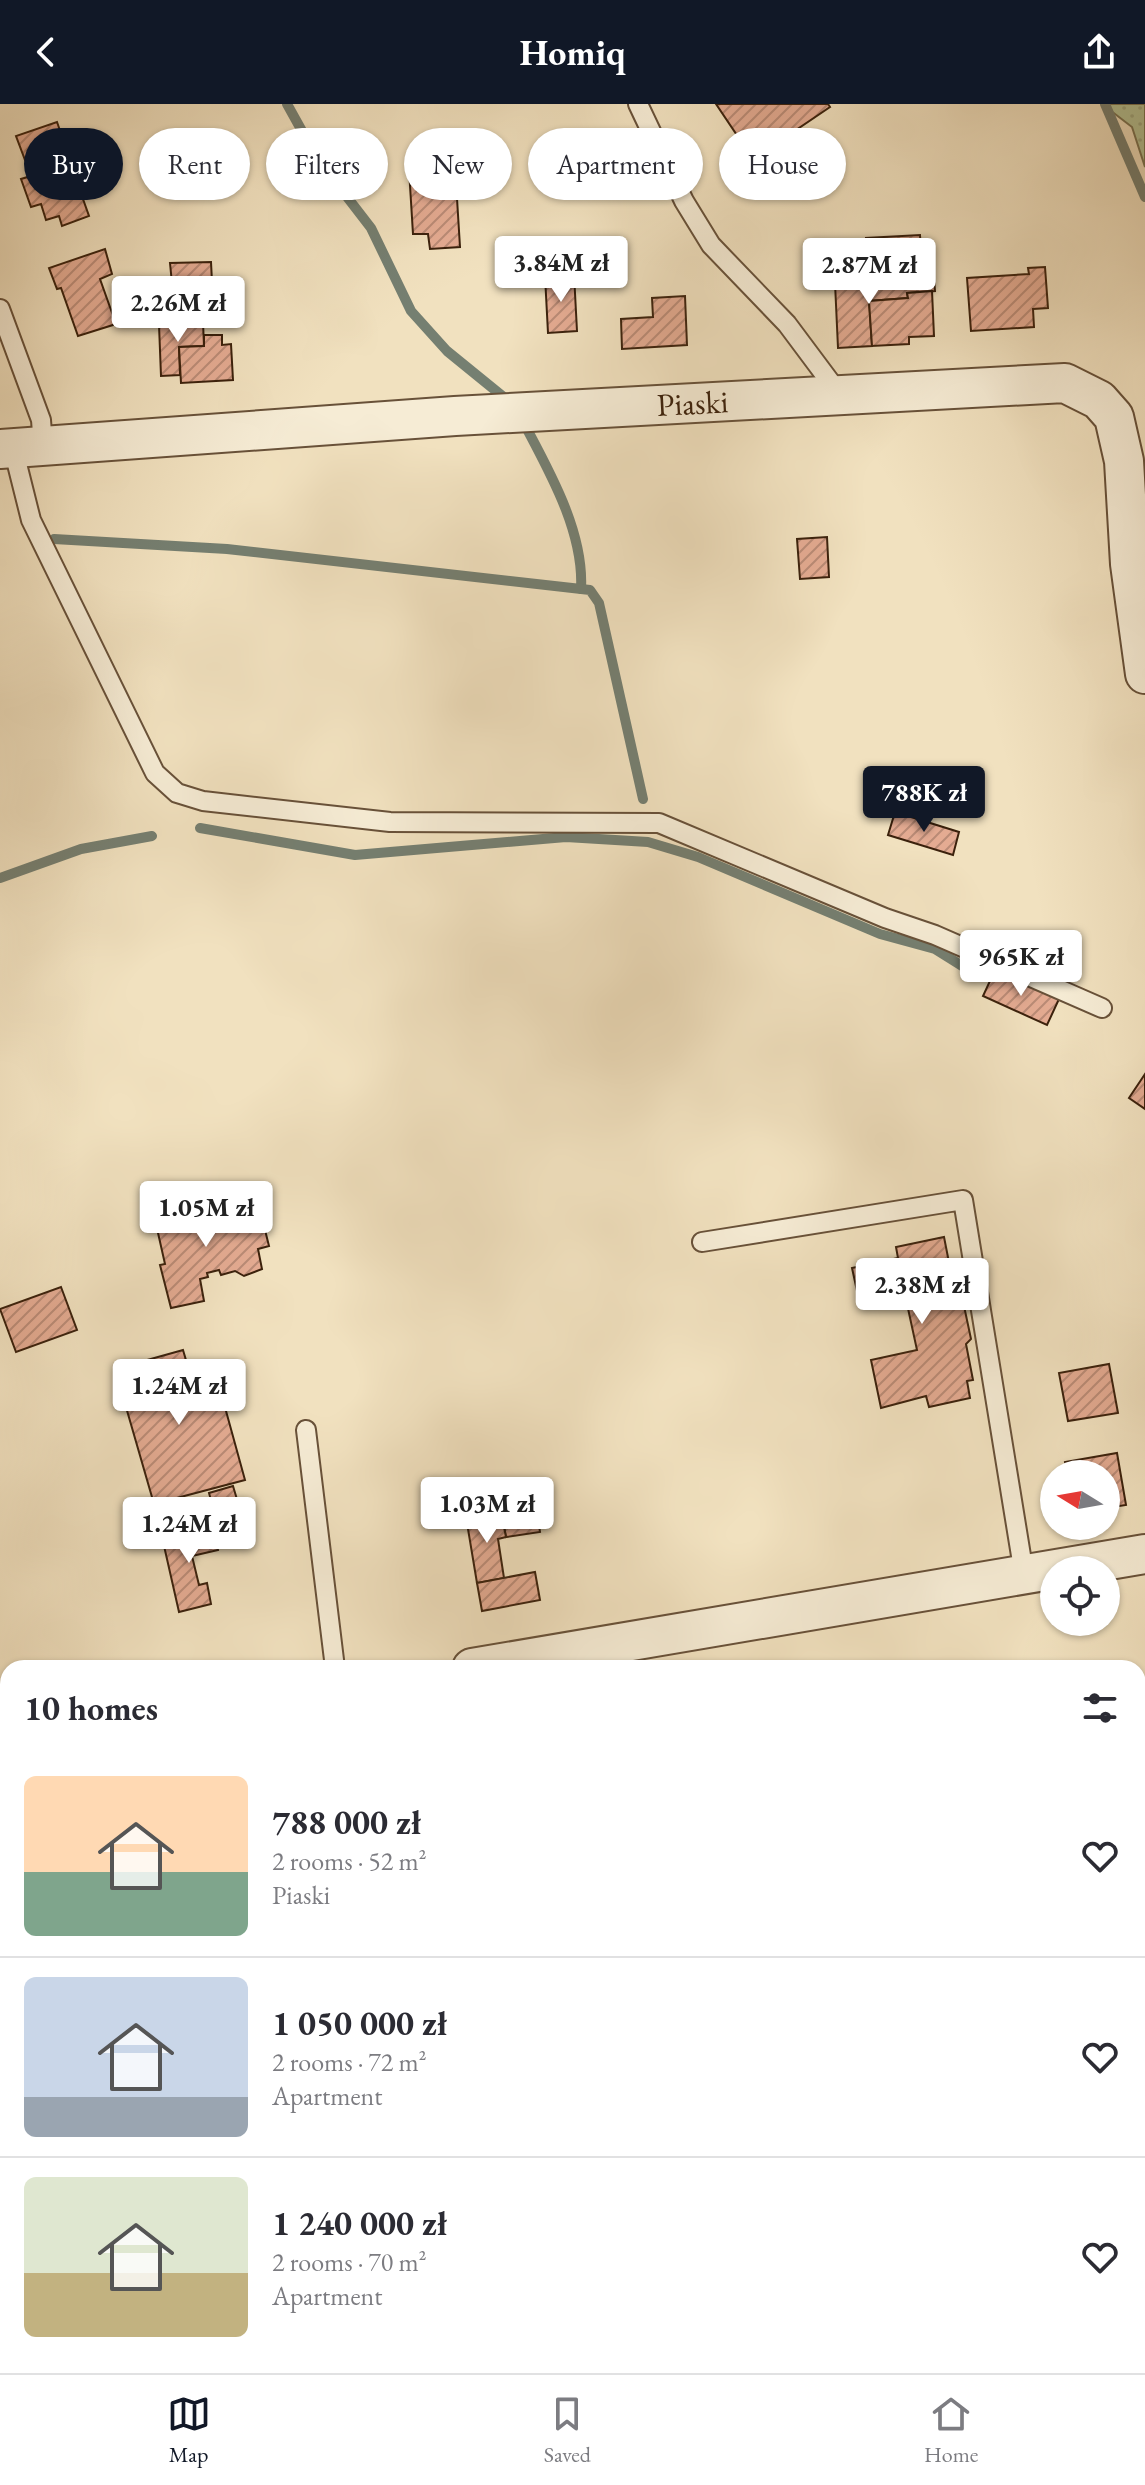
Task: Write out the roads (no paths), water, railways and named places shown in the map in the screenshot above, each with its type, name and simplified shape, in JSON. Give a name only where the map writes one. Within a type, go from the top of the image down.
[{"type":"street","name":"Piaski","points":[[19,448],[455,416],[1055,382],[1075,386],[1099,400],[1114,417],[1124,461],[1130,564],[1145,674]]},
{"type":"street","points":[[519,1660],[1145,1554]]},
{"type":"lane","points":[[638,104],[684,201],[711,245],[787,324],[840,395]]},
{"type":"lane","points":[[0,309],[41,420],[19,448],[31,520],[155,773],[177,793],[203,801],[390,822],[659,823],[885,918],[935,935],[1102,1008]]},
{"type":"lane","points":[[702,1242],[963,1200],[1024,1574]]},
{"type":"lane","points":[[306,1430],[334,1660]]},
{"type":"waterway","points":[[287,104],[317,158],[371,228],[411,311],[447,351],[506,399]]},
{"type":"waterway","points":[[1105,104],[1145,197]]},
{"type":"waterway","points":[[528,431],[565,507],[578,548],[581,589]]},
{"type":"waterway","points":[[54,539],[227,549],[590,590],[599,603],[643,799]]},
{"type":"waterway","points":[[200,828],[355,855],[566,837],[648,842],[698,857],[880,934],[935,949],[975,974]]},
{"type":"waterway","points":[[0,878],[81,849],[152,836]]}]
